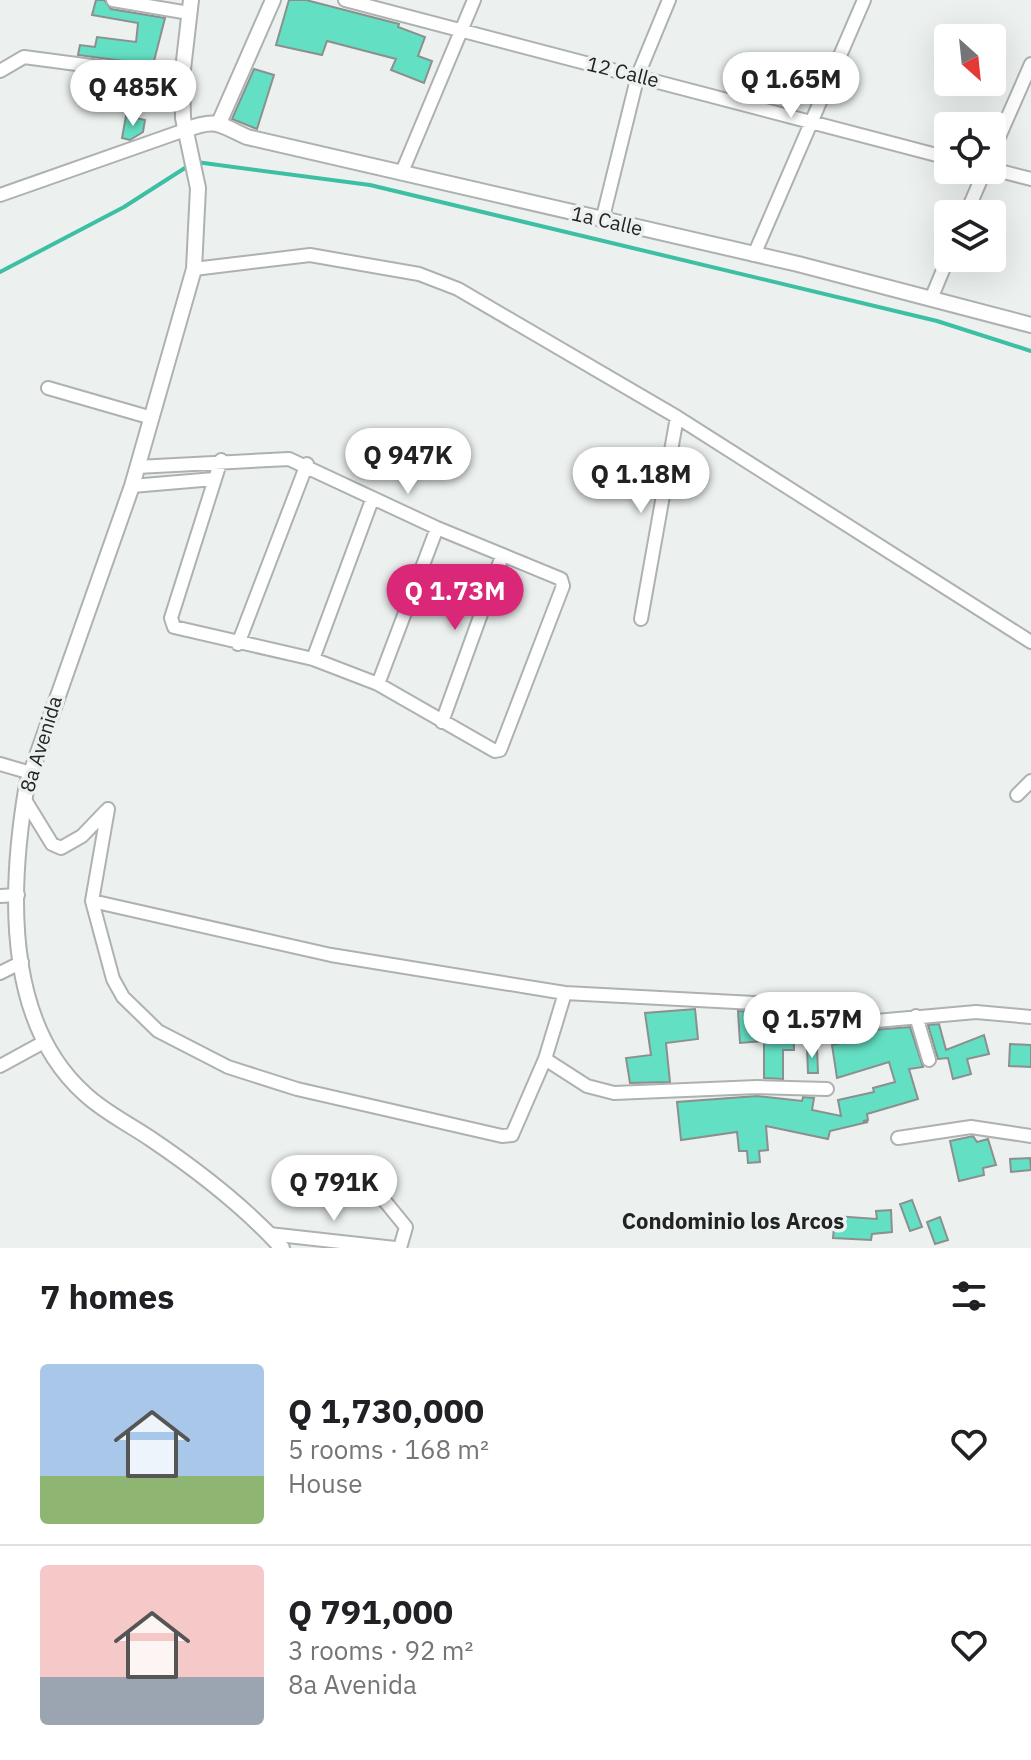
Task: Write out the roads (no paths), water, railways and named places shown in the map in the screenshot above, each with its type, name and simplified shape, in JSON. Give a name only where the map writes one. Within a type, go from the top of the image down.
[{"type":"street","points":[[113,0],[190,7]]},
{"type":"street","points":[[214,122],[263,0]]},
{"type":"street","points":[[0,195],[214,122],[273,0]]},
{"type":"street","name":"12 Calle","points":[[345,0],[934,154]]},
{"type":"street","points":[[402,172],[474,0]]},
{"type":"street","points":[[602,221],[638,75],[669,0]]},
{"type":"street","points":[[754,255],[864,0]]},
{"type":"street","name":"8a Avenida","points":[[190,7],[182,78],[185,130],[191,151],[195,189],[194,269],[132,486],[31,773],[25,800],[18,895],[22,962],[36,1026],[53,1060],[86,1096],[206,1177],[282,1248]]},
{"type":"street","points":[[0,71],[24,57],[182,78]]},
{"type":"street","points":[[1006,121],[1031,64]]},
{"type":"street","name":"1a Calle","points":[[214,122],[247,137],[754,255],[1031,325]]},
{"type":"street","points":[[1006,173],[1031,179]]},
{"type":"street","points":[[194,269],[310,255],[419,274],[465,292],[677,417],[1031,642]]},
{"type":"street","points":[[931,299],[942,272]]},
{"type":"street","points":[[48,388],[152,418]]},
{"type":"street","points":[[641,619],[677,417]]},
{"type":"street","points":[[137,467],[221,460],[289,459],[307,464],[372,500],[561,579],[563,586],[500,750],[495,751],[378,684],[313,659],[174,627],[171,623],[221,460]]},
{"type":"street","points":[[238,644],[307,464]]},
{"type":"street","points":[[132,486],[214,479]]},
{"type":"street","points":[[313,659],[372,500]]},
{"type":"street","points":[[378,684],[437,528]]},
{"type":"street","points":[[442,722],[502,556]]},
{"type":"street","points":[[0,764],[31,773]]},
{"type":"street","points":[[1017,795],[1031,781]]},
{"type":"street","points":[[25,800],[52,844],[61,848],[82,836],[108,809],[92,901],[109,966],[123,997],[158,1031],[228,1067],[336,1100],[502,1136],[512,1135],[545,1059],[565,993]]},
{"type":"street","points":[[0,896],[18,895]]},
{"type":"street","points":[[92,901],[331,955],[565,993],[831,1007],[865,1022],[976,1012],[1031,1017]]},
{"type":"street","points":[[0,973],[22,962]]},
{"type":"street","points":[[916,1016],[929,1060]]},
{"type":"street","points":[[0,1066],[44,1042]]},
{"type":"street","points":[[545,1059],[587,1086],[614,1093],[757,1087],[827,1089]]},
{"type":"street","points":[[898,1138],[971,1127],[1031,1136]]},
{"type":"street","points":[[269,1234],[398,1248],[406,1227],[366,1178],[346,1164]]},
{"type":"waterway","points":[[196,162],[370,185],[937,321],[1031,351]]},
{"type":"waterway","points":[[0,272],[124,207],[188,166]]},
{"type":"district","name":"Condominio los Arcos","points":[[733,1221]]}]
